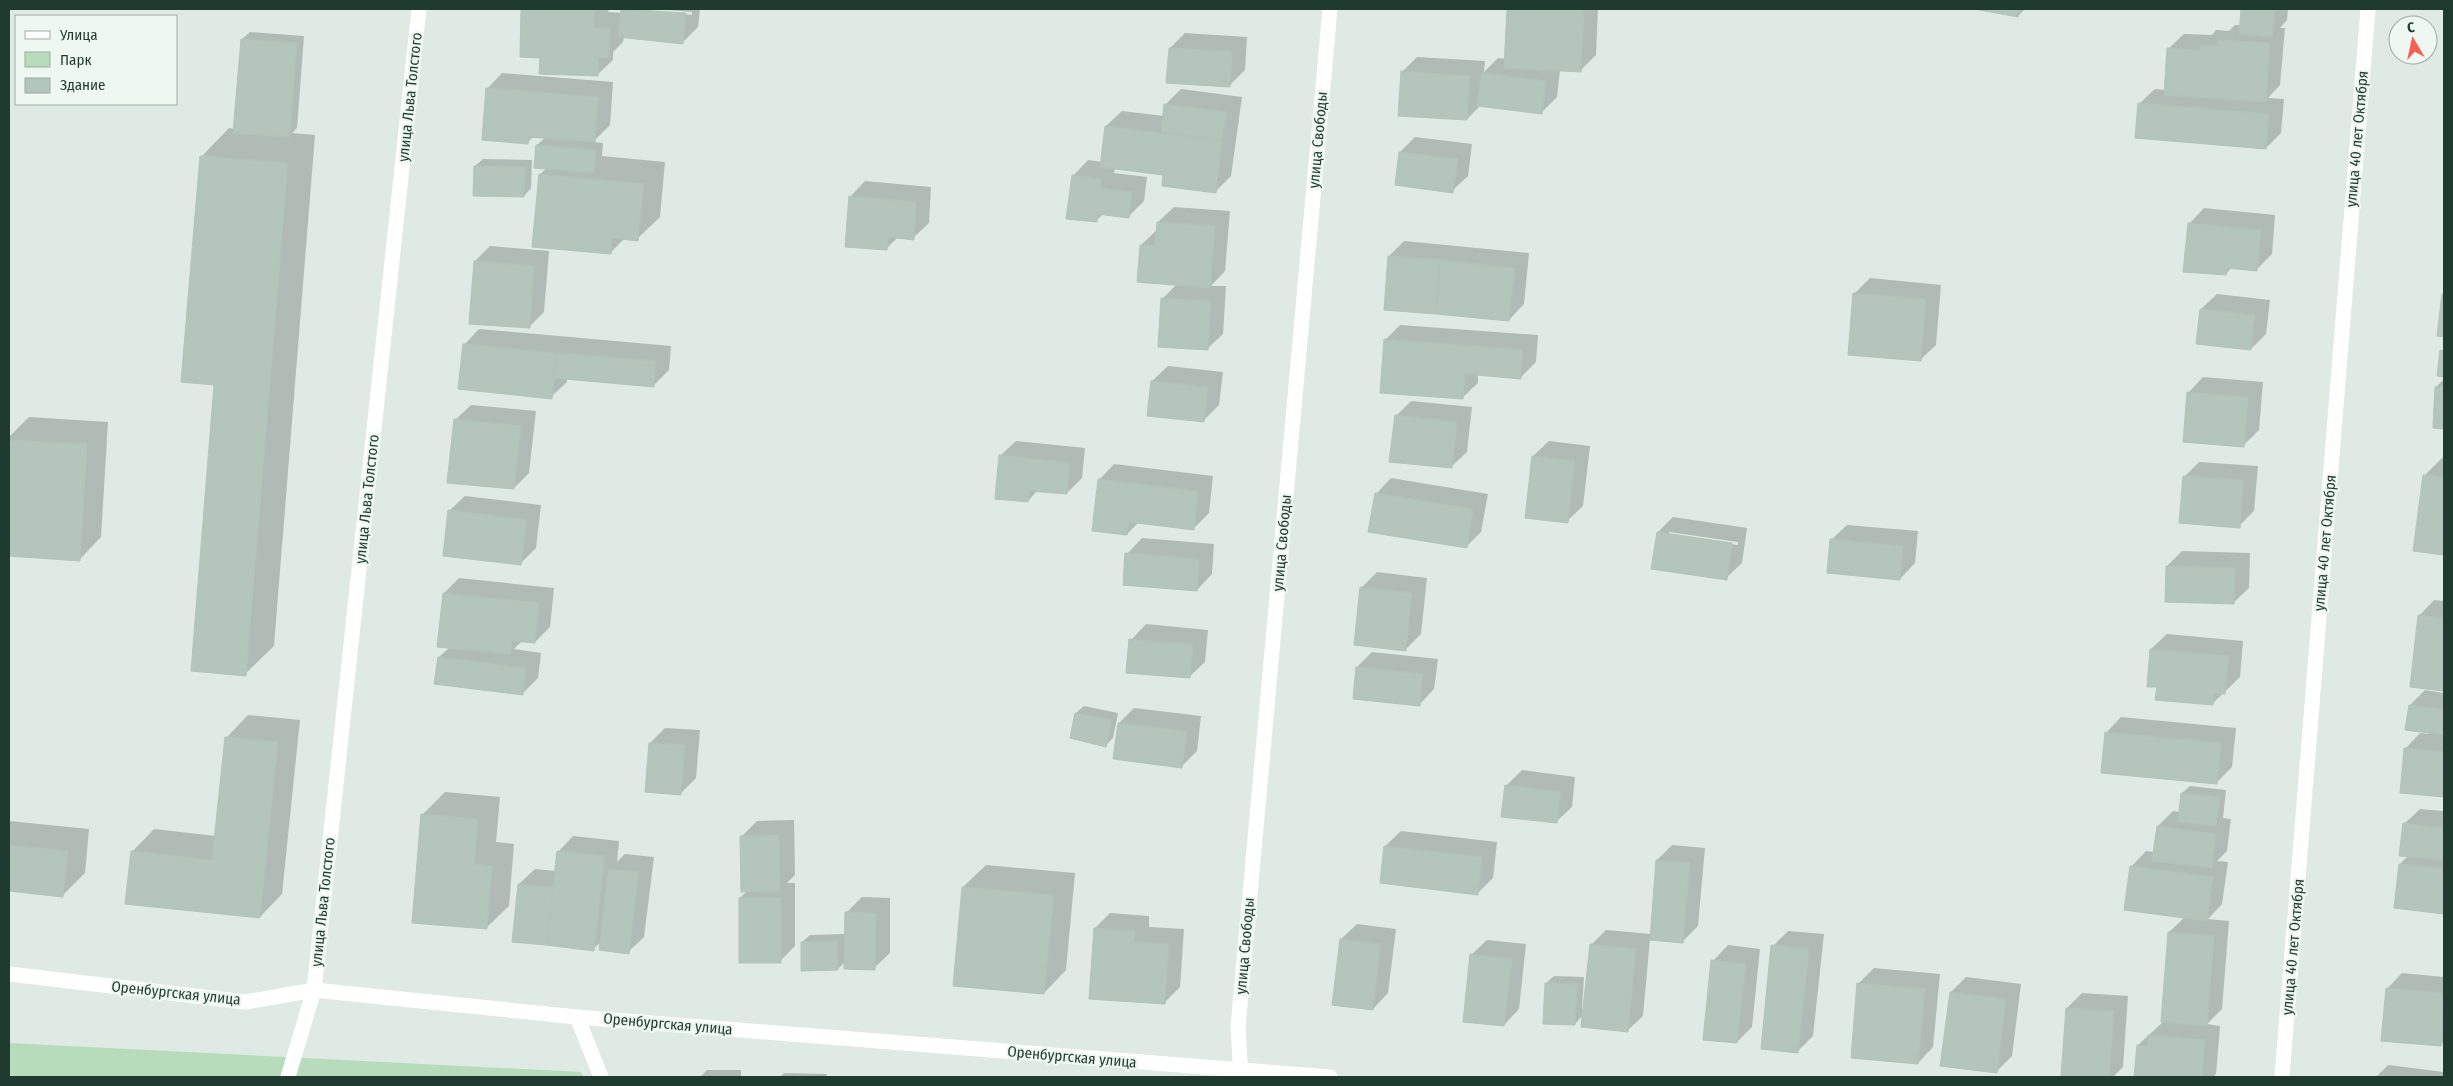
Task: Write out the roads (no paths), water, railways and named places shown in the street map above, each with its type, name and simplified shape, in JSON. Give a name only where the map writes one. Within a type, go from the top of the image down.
[{"type":"street","name":"улица Льва Толстого","points":[[288,1077],[314,990],[420,9]]},
{"type":"street","name":"улица Свободы","points":[[1241,1074],[1238,1027],[1330,9]]},
{"type":"street","name":"улица 40 лет Октября","points":[[2282,1077],[2368,9]]},
{"type":"street","name":"Оренбургская улица","points":[[9,974],[246,1002],[314,990],[577,1017],[1241,1074],[1330,1077]]},
{"type":"street","points":[[577,1017],[601,1077]]}]
